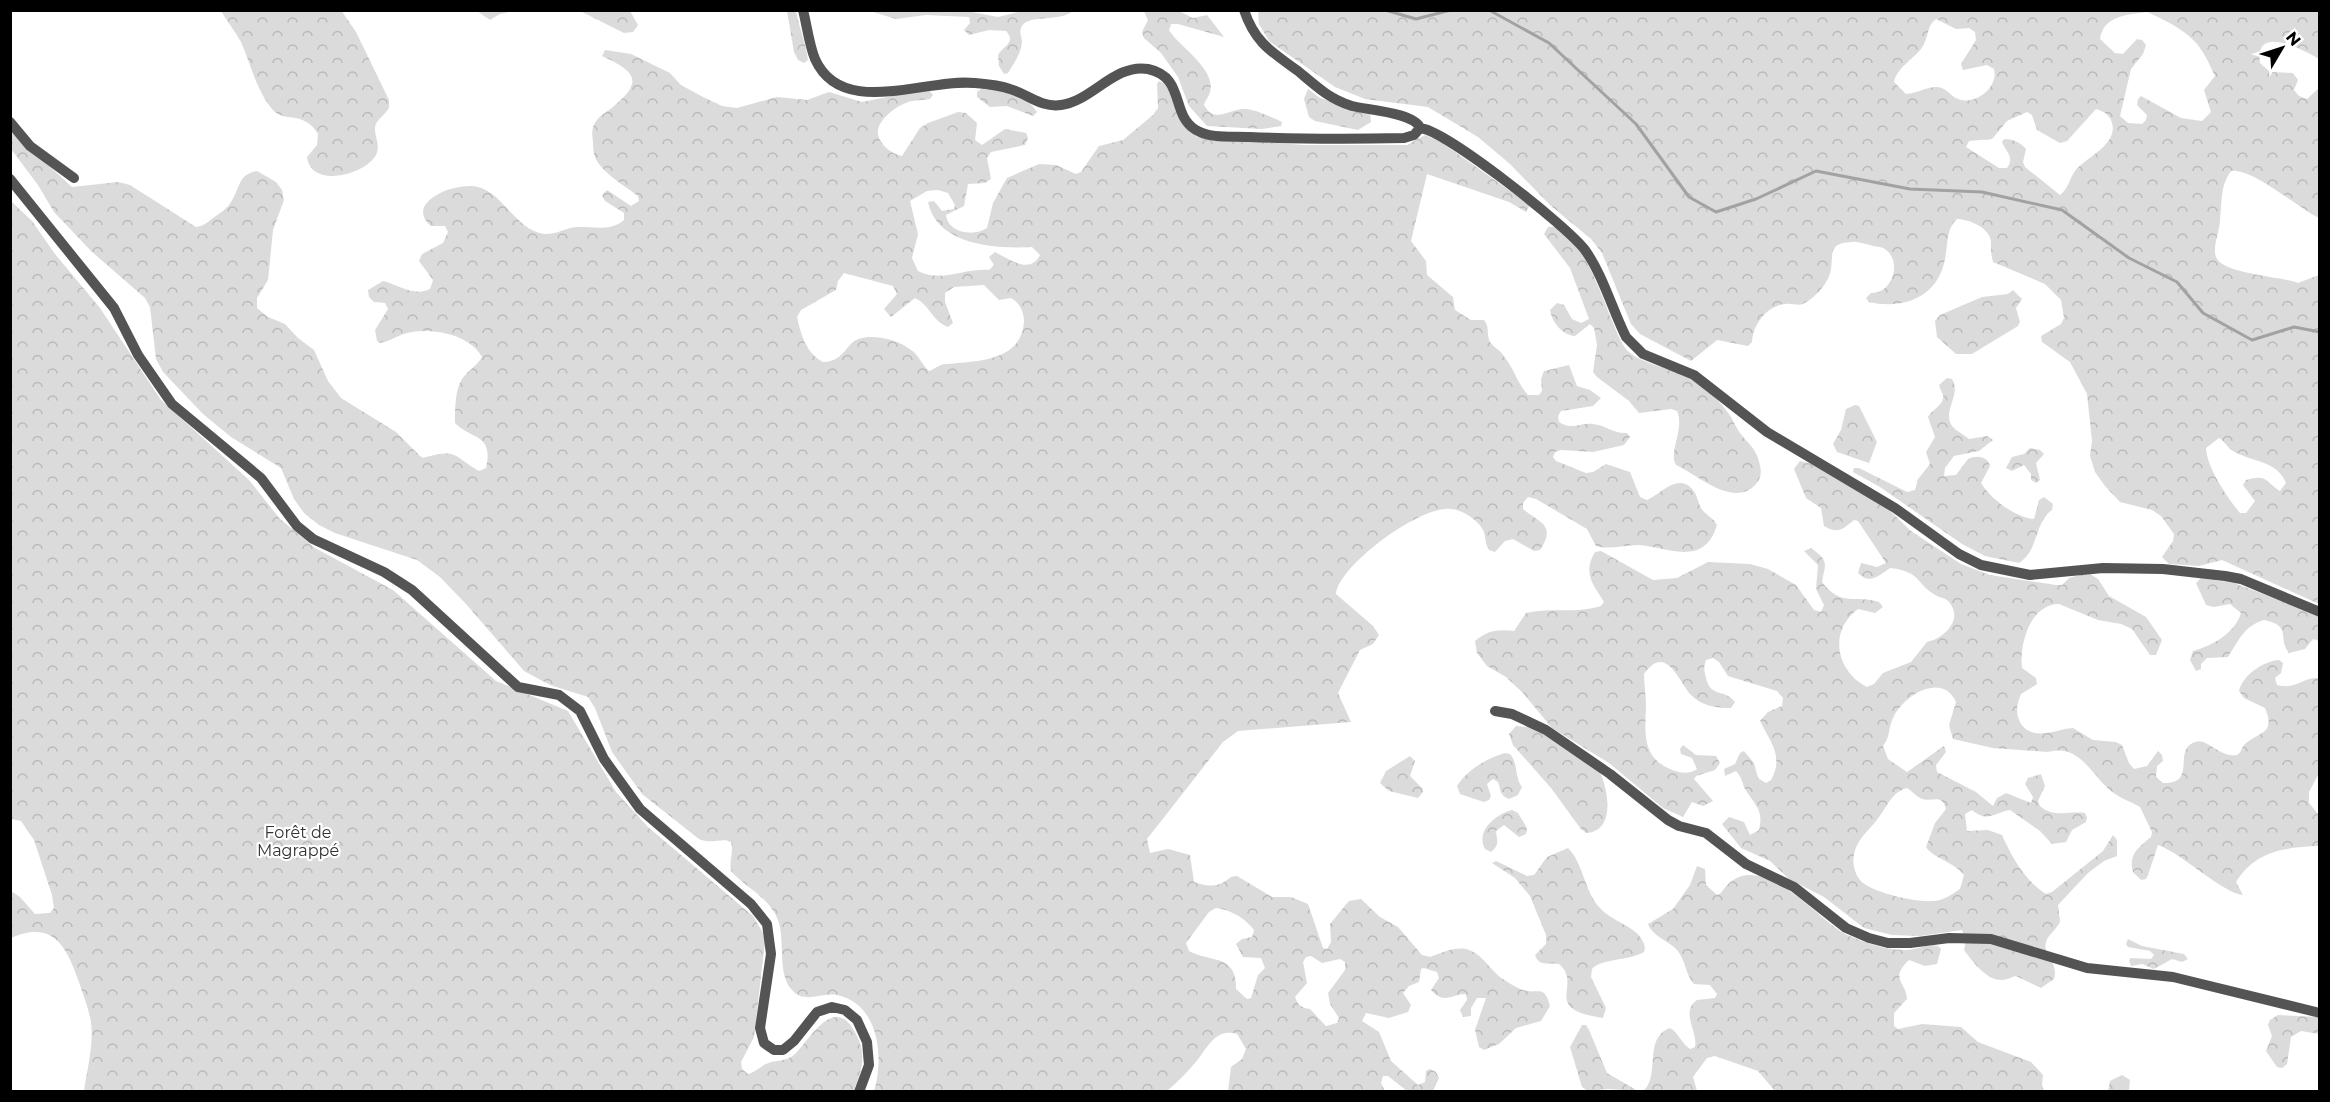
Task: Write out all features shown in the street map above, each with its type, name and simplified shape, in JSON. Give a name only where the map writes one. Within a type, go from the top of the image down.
[{"type":"street","points":[[803,10],[818,65],[834,82],[863,93],[931,83],[965,82],[1005,87],[1044,104],[1061,105],[1125,72],[1144,69],[1160,74],[1169,80],[1187,122],[1206,135],[1312,139],[1404,138],[1414,135],[1420,128]]},
{"type":"street","points":[[1244,10],[1252,30],[1268,51],[1322,92],[1353,106],[1411,118],[1420,128],[1431,131],[1456,147],[1569,231],[1586,251],[1626,337],[1635,348],[1643,354],[1694,375],[1750,420],[1895,508],[1959,555],[1988,567],[2019,574],[2103,568],[2163,569],[2225,576],[2241,579],[2319,612]]},
{"type":"street","points":[[10,122],[30,146],[75,178]]},
{"type":"street","points":[[10,179],[114,308],[138,354],[172,404],[261,478],[297,526],[313,539],[384,572],[412,590],[518,687],[559,695],[576,707],[608,766],[639,809],[751,904],[767,924],[771,954],[760,1028],[764,1043],[774,1050],[783,1050],[794,1041],[818,1012],[832,1007],[845,1010],[857,1020],[867,1042],[869,1065],[859,1092]]},
{"type":"street","points":[[1495,711],[1512,714],[1546,730],[1610,774],[1668,820],[1679,826],[1706,833],[1746,864],[1794,887],[1846,928],[1869,938],[1888,943],[1949,938],[1991,939],[2087,968],[2173,977],[2319,1013]]},
{"type":"green space","points":[[341,10],[356,32],[389,100],[389,108],[376,124],[377,151],[370,162],[350,173],[328,176],[318,173],[311,167],[307,157],[317,145],[318,134],[306,122],[282,116],[272,109],[258,85],[241,42],[221,11]]},
{"type":"green space","points":[[477,11],[514,11],[500,14],[490,20]]},
{"type":"green space","points":[[580,11],[630,11],[638,25],[633,32],[624,33]]},
{"type":"green space","points":[[787,11],[796,11],[808,60],[804,63],[798,60],[794,52]]},
{"type":"green space","points":[[870,11],[967,11],[998,17],[1022,11],[1073,11],[1060,17],[1036,19],[1024,23],[1020,30],[1022,42],[1019,54],[1008,73],[1004,74],[999,66],[998,55],[1010,41],[1006,31],[989,30],[969,35],[964,30],[970,23],[969,17],[926,15],[896,19]]},
{"type":"green space","points":[[1144,11],[1179,11],[1193,18],[1207,15],[1224,37],[1178,24],[1171,24],[1169,30],[1208,75],[1211,83],[1210,92],[1204,105],[1208,111],[1218,115],[1246,109],[1282,122],[1281,126],[1262,129],[1207,126],[1189,106],[1178,77],[1161,53],[1144,38],[1142,32],[1148,20]]},
{"type":"green space","points":[[1258,11],[2319,11],[2319,59],[2292,46],[2272,42],[2264,44],[2260,51],[2260,63],[2270,72],[2293,73],[2298,80],[2294,90],[2299,96],[2307,99],[2319,88],[2319,218],[2262,181],[2240,171],[2231,171],[2223,188],[2215,253],[2221,263],[2240,271],[2298,283],[2319,275],[2319,604],[2222,560],[2199,566],[2169,564],[2162,557],[2173,541],[2174,534],[2161,516],[2152,510],[2120,502],[2095,472],[2090,456],[2092,441],[2087,394],[2070,362],[2042,342],[2041,336],[2061,324],[2064,318],[2061,300],[2045,284],[1993,262],[1990,238],[1978,225],[1957,219],[1949,232],[1945,259],[1935,283],[1918,298],[1895,304],[1869,302],[1866,298],[1871,293],[1885,288],[1890,282],[1894,267],[1889,253],[1881,247],[1858,242],[1839,244],[1832,253],[1831,269],[1827,280],[1812,298],[1801,305],[1787,304],[1766,312],[1758,323],[1752,342],[1748,346],[1717,340],[1691,361],[1640,334],[1631,324],[1602,253],[1591,239],[1550,205],[1510,164],[1478,137],[1428,107],[1365,99],[1335,87],[1269,41],[1259,24]],"holes":[[[2147,12],[2178,28],[2198,44],[2215,76],[2204,90],[2211,112],[2202,121],[2181,118],[2141,96],[2137,105],[2147,115],[2142,124],[2128,123],[2120,116],[2131,69],[2143,54],[2146,45],[2142,40],[2137,39],[2123,54],[2115,53],[2100,39],[2106,25],[2124,16]],[[1936,19],[1956,29],[1969,28],[1975,32],[1976,40],[1961,64],[1963,70],[1987,65],[1994,69],[1995,76],[1989,88],[1978,97],[1972,100],[1958,99],[1938,87],[1906,94],[1894,82],[1901,68],[1924,45]],[[2096,109],[2105,113],[2111,120],[2113,129],[2107,143],[2075,171],[2060,195],[2025,167],[2023,162],[2026,149],[2016,141],[2004,139],[2002,142],[2010,158],[2007,168],[1999,168],[1966,147],[1969,141],[1992,139],[2007,121],[2027,112],[2032,115],[2037,130],[2060,143],[2067,141]],[[2219,438],[2240,455],[2276,470],[2286,483],[2280,491],[2262,478],[2246,480],[2243,485],[2255,501],[2246,513],[2240,513],[2214,473],[2206,448]]]},
{"type":"green space","points":[[605,50],[631,54],[670,73],[681,85],[703,97],[722,106],[737,108],[777,97],[807,100],[829,92],[862,102],[928,89],[933,95],[930,99],[912,101],[899,106],[882,121],[879,128],[878,134],[884,146],[902,156],[920,128],[958,112],[966,113],[977,123],[975,140],[982,145],[1005,129],[1026,133],[1028,138],[1025,145],[991,152],[987,158],[991,179],[985,183],[968,184],[964,206],[946,215],[951,226],[962,232],[982,231],[987,228],[993,203],[1007,178],[1039,164],[1056,165],[1076,174],[1081,172],[1099,146],[1123,140],[1158,108],[1157,84],[1159,81],[1170,90],[1187,124],[1197,137],[1304,145],[1407,145],[1425,135],[1441,142],[1530,205],[1526,212],[1509,202],[1427,174],[1411,241],[1426,261],[1427,275],[1453,297],[1455,310],[1471,320],[1484,320],[1490,342],[1502,353],[1528,395],[1539,395],[1542,391],[1541,379],[1544,371],[1569,365],[1577,386],[1590,390],[1601,398],[1593,406],[1561,411],[1558,416],[1559,422],[1568,426],[1598,425],[1627,433],[1630,437],[1624,445],[1593,452],[1561,450],[1555,452],[1553,457],[1556,461],[1586,473],[1593,472],[1606,464],[1630,472],[1640,497],[1647,500],[1670,486],[1681,483],[1687,485],[1694,492],[1703,510],[1717,525],[1711,538],[1703,547],[1684,552],[1638,545],[1596,546],[1587,529],[1536,499],[1528,497],[1523,503],[1523,509],[1540,521],[1546,529],[1547,535],[1540,550],[1534,551],[1513,539],[1505,541],[1495,552],[1489,550],[1484,532],[1475,520],[1451,509],[1438,510],[1402,526],[1366,553],[1351,568],[1336,594],[1373,626],[1379,635],[1373,644],[1360,650],[1338,693],[1351,722],[1238,731],[1223,742],[1147,839],[1150,853],[1168,849],[1190,855],[1194,882],[1216,885],[1237,876],[1272,897],[1291,897],[1308,904],[1323,948],[1327,949],[1331,942],[1330,924],[1349,901],[1361,899],[1380,917],[1398,927],[1422,955],[1430,957],[1452,950],[1466,949],[1472,951],[1514,986],[1528,991],[1543,992],[1550,1006],[1541,1021],[1516,1028],[1499,1044],[1484,1050],[1479,1047],[1475,1030],[1486,998],[1477,998],[1471,1008],[1471,1016],[1463,1017],[1460,1010],[1467,1000],[1466,994],[1448,998],[1440,997],[1431,990],[1439,978],[1437,972],[1424,968],[1421,969],[1419,982],[1409,986],[1403,993],[1411,1005],[1408,1012],[1389,1018],[1366,1013],[1362,1021],[1379,1032],[1391,1061],[1418,1085],[1425,1082],[1426,1071],[1430,1069],[1436,1072],[1439,1078],[1433,1091],[1407,1091],[1388,1076],[1383,1076],[1381,1083],[1385,1091],[1228,1091],[1231,1067],[1242,1059],[1246,1049],[1237,1034],[1229,1033],[1222,1034],[1212,1041],[1191,1068],[1167,1091],[874,1091],[878,1049],[870,1021],[862,1009],[851,1000],[837,995],[803,997],[793,991],[788,984],[783,967],[778,920],[769,905],[731,871],[731,842],[699,839],[642,794],[612,752],[595,708],[588,697],[550,685],[524,671],[440,577],[417,560],[335,533],[319,525],[304,513],[294,499],[281,468],[231,437],[203,414],[163,372],[156,359],[150,307],[145,298],[91,251],[54,212],[38,185],[11,149],[10,130],[72,187],[118,182],[130,185],[196,227],[205,224],[227,207],[246,175],[257,171],[276,182],[282,190],[284,200],[273,230],[268,280],[257,298],[257,308],[268,317],[285,324],[314,350],[328,381],[341,398],[396,432],[423,458],[443,454],[454,455],[479,471],[486,468],[487,449],[480,439],[455,423],[455,412],[460,383],[482,357],[468,343],[449,334],[438,332],[416,331],[380,343],[377,341],[375,330],[388,309],[385,303],[374,302],[369,297],[368,290],[383,281],[412,291],[430,289],[433,280],[419,261],[422,254],[443,243],[448,232],[445,226],[431,226],[424,217],[424,209],[436,195],[447,190],[469,186],[487,191],[526,226],[544,234],[576,227],[609,227],[624,220],[624,213],[605,201],[602,195],[607,190],[631,206],[639,201],[638,196],[612,177],[599,164],[594,151],[592,131],[599,118],[624,97],[632,82],[627,71],[602,56]],"holes":[[[938,190],[948,193],[955,205],[954,209],[942,211],[934,201],[928,202],[934,217],[943,228],[956,236],[986,245],[1032,247],[1040,255],[1036,261],[1025,265],[995,252],[989,257],[994,265],[989,270],[936,276],[918,271],[912,258],[918,234],[910,201],[927,191]],[[844,273],[893,286],[897,294],[884,309],[891,317],[915,298],[938,321],[948,327],[953,323],[945,302],[945,293],[954,287],[984,285],[999,300],[1011,298],[1019,305],[1024,318],[1021,334],[1015,345],[996,357],[944,364],[929,371],[914,352],[905,346],[898,342],[871,337],[856,340],[836,359],[823,362],[808,349],[797,317],[801,310],[836,290],[838,281]],[[1216,908],[1222,909],[1242,918],[1254,930],[1252,937],[1242,939],[1236,944],[1243,957],[1261,958],[1265,968],[1258,975],[1251,998],[1247,999],[1236,989],[1235,978],[1227,964],[1189,951],[1186,943],[1209,912]],[[1311,956],[1322,963],[1340,959],[1345,962],[1345,970],[1328,993],[1330,1004],[1339,1018],[1337,1023],[1326,1026],[1310,1009],[1302,1007],[1296,1000],[1295,997],[1307,983],[1303,962],[1306,957]]]},
{"type":"green space","points":[[984,87],[1021,97],[1037,112],[1033,116],[1007,106],[990,107],[977,97],[977,92]]},
{"type":"green space","points":[[1308,89],[1320,98],[1370,113],[1371,122],[1358,130],[1315,121],[1309,117],[1304,99]]},
{"type":"green space","name":"Forêt de Magrappé","points":[[11,201],[32,221],[55,254],[100,308],[161,400],[249,480],[280,519],[315,548],[393,590],[496,681],[568,711],[616,792],[648,827],[753,916],[763,933],[765,942],[754,1037],[741,1062],[742,1069],[748,1074],[768,1063],[791,1057],[823,1023],[831,1018],[840,1017],[848,1022],[856,1034],[861,1049],[861,1070],[853,1092],[84,1091],[92,1030],[87,1007],[69,958],[57,940],[48,935],[38,932],[11,938],[11,891],[20,897],[35,914],[50,913],[54,908],[34,840],[21,821],[11,819]]},
{"type":"green space","points":[[1548,227],[1561,230],[1573,241],[1584,257],[1626,349],[1638,358],[1694,380],[1706,389],[1731,417],[1756,454],[1761,472],[1756,484],[1747,491],[1727,492],[1676,465],[1674,454],[1679,425],[1677,411],[1671,409],[1639,413],[1629,401],[1597,377],[1593,372],[1597,345],[1594,328],[1590,324],[1575,336],[1570,335],[1558,327],[1551,315],[1550,310],[1557,303],[1564,305],[1572,319],[1581,323],[1589,319],[1570,268],[1544,234]]},
{"type":"green space","points":[[2013,290],[2022,299],[2016,308],[2020,322],[2018,326],[1972,354],[1956,354],[1937,337],[1935,321],[1940,315],[1982,297],[2008,294]]},
{"type":"green space","points":[[1947,378],[1952,379],[1955,390],[1949,411],[1951,425],[1969,439],[1987,436],[1993,440],[1979,451],[1954,456],[1945,468],[1944,476],[1956,475],[1968,459],[1981,457],[1987,460],[1990,466],[1981,483],[2004,506],[2019,515],[2034,519],[2039,500],[2044,497],[2053,504],[2052,510],[2042,522],[2030,551],[2019,563],[1985,556],[1962,544],[1880,487],[1853,472],[1854,468],[1859,468],[1907,492],[1915,490],[1918,479],[1930,464],[1926,452],[1935,437],[1928,417],[1942,402],[1943,395],[1939,385]]},
{"type":"green space","points":[[1855,405],[1859,406],[1877,442],[1869,463],[1837,452],[1833,444],[1841,430],[1846,409]]},
{"type":"green space","points":[[2030,448],[2040,450],[2044,454],[2036,463],[2040,480],[2036,483],[2031,480],[2031,474],[2024,465],[2012,471],[2006,468],[2012,457],[2024,454]]},
{"type":"green space","points":[[1800,461],[1816,465],[1886,507],[1911,531],[1961,564],[1990,575],[2056,585],[2062,585],[2069,578],[2090,574],[2098,579],[2109,596],[2146,617],[2162,640],[2156,655],[2150,655],[2132,629],[2121,624],[2098,620],[2059,604],[2049,606],[2034,618],[2022,648],[2022,668],[2036,678],[2037,684],[2021,694],[2017,708],[2020,722],[2031,732],[2045,733],[2073,728],[2093,740],[2116,742],[2122,745],[2134,769],[2147,766],[2158,751],[2163,761],[2157,766],[2156,777],[2163,783],[2173,782],[2180,778],[2188,746],[2195,742],[2204,742],[2225,754],[2237,755],[2245,744],[2265,731],[2269,723],[2265,708],[2244,698],[2239,691],[2244,680],[2254,670],[2266,663],[2279,660],[2283,663],[2281,673],[2275,678],[2277,685],[2290,686],[2308,679],[2319,678],[2319,773],[2309,792],[2309,803],[2319,815],[2319,846],[2283,850],[2252,863],[2236,882],[2243,895],[2224,888],[2179,856],[2158,845],[2148,875],[2146,879],[2141,880],[2133,872],[2132,860],[2142,844],[2151,837],[2152,832],[2140,807],[2111,791],[2084,762],[2069,752],[1993,748],[1953,739],[1949,725],[1956,702],[1950,693],[1942,689],[1924,690],[1906,701],[1894,716],[1883,746],[1888,759],[1907,772],[1944,746],[1946,752],[1936,765],[1937,772],[1976,792],[1993,806],[1997,798],[2006,793],[2031,803],[2033,797],[2025,784],[2028,778],[2041,774],[2045,786],[2038,801],[2040,806],[2056,813],[2085,813],[2086,822],[2072,830],[2066,842],[2052,844],[2040,831],[2010,810],[1987,817],[1972,810],[1965,814],[1967,831],[1988,830],[2002,835],[2020,867],[2038,888],[2046,894],[2052,892],[2103,851],[2113,835],[2117,840],[2117,856],[2104,861],[2088,873],[2058,905],[2060,922],[2047,939],[2045,947],[2053,963],[2054,979],[2041,988],[2016,976],[2004,980],[1996,979],[1980,970],[1964,950],[1966,940],[1962,930],[1920,936],[1892,935],[1864,928],[1824,897],[1789,879],[1770,861],[1741,848],[1722,824],[1729,817],[1744,822],[1750,835],[1759,830],[1759,812],[1739,775],[1736,771],[1725,776],[1724,769],[1735,764],[1740,753],[1744,751],[1754,763],[1758,778],[1766,783],[1771,780],[1775,772],[1775,750],[1760,721],[1768,712],[1782,706],[1783,698],[1777,691],[1728,676],[1719,662],[1713,658],[1706,660],[1705,664],[1707,682],[1714,690],[1735,702],[1731,708],[1710,706],[1695,699],[1677,674],[1665,663],[1659,662],[1652,665],[1644,674],[1646,735],[1654,758],[1673,770],[1684,773],[1694,771],[1697,769],[1692,758],[1681,754],[1680,749],[1683,745],[1696,755],[1716,756],[1720,763],[1715,770],[1696,776],[1694,779],[1713,801],[1703,806],[1692,802],[1683,817],[1663,808],[1609,763],[1552,728],[1523,693],[1506,677],[1487,666],[1477,653],[1475,641],[1493,631],[1514,631],[1526,613],[1545,610],[1582,610],[1601,606],[1604,602],[1593,585],[1589,573],[1595,552],[1601,551],[1653,580],[1677,578],[1708,562],[1750,564],[1768,569],[1796,585],[1814,610],[1821,612],[1824,605],[1816,589],[1818,565],[1804,551],[1811,548],[1824,560],[1822,582],[1829,590],[1842,598],[1870,600],[1879,602],[1883,607],[1875,613],[1858,609],[1842,628],[1839,639],[1843,661],[1848,671],[1867,687],[1874,684],[1883,673],[1911,662],[1927,642],[1945,633],[1953,621],[1953,608],[1948,601],[1930,592],[1914,575],[1908,572],[1890,568],[1870,579],[1862,577],[1858,573],[1861,563],[1877,567],[1886,563],[1858,521],[1854,520],[1836,530],[1824,526],[1821,508],[1806,498],[1794,469]],"holes":[[[1907,788],[1920,798],[1942,801],[1946,809],[1935,823],[1926,847],[1955,866],[1964,875],[1960,889],[1940,900],[1922,901],[1887,894],[1867,885],[1857,876],[1853,862],[1861,839],[1894,796]]]},
{"type":"green space","points":[[2201,578],[2234,583],[2319,615],[2319,641],[2313,639],[2305,649],[2289,653],[2281,629],[2264,620],[2247,630],[2228,657],[2207,658],[2201,664],[2201,669],[2196,671],[2190,660],[2193,651],[2222,638],[2234,627],[2241,613],[2230,604],[2214,607],[2206,605],[2196,583]]},
{"type":"green space","points":[[1516,726],[1537,728],[1600,772],[1607,800],[1606,819],[1602,826],[1586,833],[1581,829],[1551,788],[1513,745],[1509,734]]},
{"type":"green space","points":[[1505,753],[1510,754],[1515,762],[1522,787],[1518,795],[1509,799],[1503,796],[1498,782],[1493,779],[1487,784],[1491,796],[1489,800],[1484,802],[1460,794],[1457,786],[1466,775],[1485,761]]},
{"type":"green space","points":[[1410,756],[1415,761],[1410,776],[1423,792],[1418,798],[1389,791],[1380,783],[1386,771]]},
{"type":"green space","points":[[1512,810],[1518,813],[1527,828],[1526,834],[1519,837],[1504,825],[1496,831],[1496,847],[1491,852],[1485,849],[1483,836],[1489,824],[1500,815]]},
{"type":"green space","points":[[1568,848],[1578,862],[1595,902],[1607,914],[1638,934],[1645,947],[1644,952],[1638,955],[1602,963],[1592,969],[1591,977],[1606,1008],[1603,1018],[1573,1009],[1566,996],[1565,972],[1559,964],[1541,963],[1537,959],[1535,955],[1546,944],[1546,935],[1530,896],[1515,878],[1492,863],[1496,861],[1527,876],[1534,875],[1547,857]]},
{"type":"green space","points":[[1697,866],[1705,869],[1706,885],[1717,895],[1734,879],[1749,875],[1765,878],[1798,897],[1840,931],[1856,939],[1896,949],[1910,950],[1930,945],[1938,946],[1941,949],[1937,964],[1925,966],[1909,960],[1903,966],[1899,976],[1907,999],[1894,1013],[1894,1026],[1898,1029],[1922,1024],[1961,1027],[1978,1042],[2031,1062],[2043,1075],[2044,1091],[1775,1091],[1758,1071],[1715,1056],[1707,1058],[1693,1077],[1697,1091],[1642,1092],[1648,1086],[1651,1078],[1654,1049],[1662,1033],[1670,1028],[1690,1049],[1695,1047],[1690,1016],[1692,1005],[1697,1000],[1715,998],[1717,994],[1710,985],[1694,984],[1677,950],[1653,932],[1648,924],[1673,909],[1690,885]]},
{"type":"green space","points":[[2128,939],[2142,946],[2184,954],[2188,959],[2182,962],[2172,959],[2154,969],[2142,964],[2131,966],[2129,960],[2131,958],[2151,959],[2154,955],[2150,951],[2128,947],[2126,944]]},
{"type":"green space","points":[[2278,1015],[2319,1017],[2319,1034],[2301,1031],[2291,1037],[2287,1064],[2282,1068],[2277,1067],[2266,1051],[2272,1036],[2268,1025],[2270,1020]]},
{"type":"green space","points":[[1582,1025],[1586,1025],[1589,1030],[1607,1073],[1638,1091],[1608,1089],[1588,1091],[1582,1087],[1570,1047]]},
{"type":"green space","points":[[2122,1075],[2130,1080],[2129,1091],[2108,1091],[2110,1081]]},
{"type":"waterway","points":[[1385,10],[1416,19],[1451,10]]},
{"type":"waterway","points":[[1489,10],[1549,43],[1636,124],[1689,197],[1716,212],[1756,199],[1816,171],[1910,189],[1982,192],[2062,210],[2129,258],[2177,282],[2203,313],[2252,340],[2294,327],[2320,332]]}]
